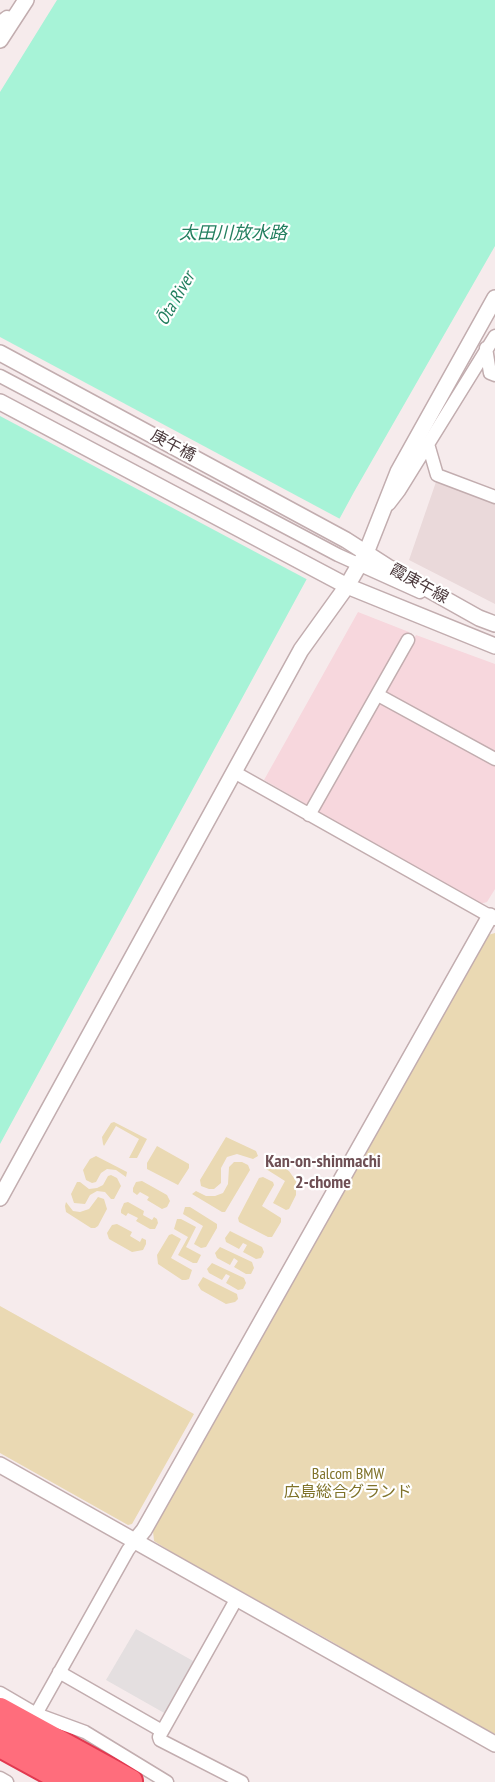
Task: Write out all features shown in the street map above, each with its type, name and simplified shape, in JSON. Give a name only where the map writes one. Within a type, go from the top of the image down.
[{"type":"highway","points":[[0,1709],[131,1780]]},
{"type":"highway","points":[[0,1727],[100,1782]]},
{"type":"highway","points":[[0,1746],[66,1782]]},
{"type":"highway","points":[[0,1761],[37,1782]]},
{"type":"street","points":[[0,40],[7,21],[26,0]]},
{"type":"street","points":[[0,1198],[301,650],[347,586],[362,559],[398,472],[491,310],[495,298]]},
{"type":"street","points":[[383,512],[399,491],[495,336]]},
{"type":"street","points":[[486,348],[490,373],[495,375]]},
{"type":"street","name":"庚午橋","points":[[0,353],[346,540]]},
{"type":"street","points":[[0,376],[338,555],[362,559]]},
{"type":"street","points":[[0,402],[347,586],[495,646]]},
{"type":"street","points":[[428,444],[437,475],[495,497]]},
{"type":"street","name":"霞庚午線","points":[[346,540],[362,559],[495,624]]},
{"type":"street","points":[[309,814],[408,640]]},
{"type":"street","points":[[378,694],[495,759]]},
{"type":"street","points":[[36,1714],[128,1550],[144,1530],[493,914],[234,772]]},
{"type":"street","points":[[0,1465],[495,1744]]},
{"type":"street","points":[[237,1598],[162,1731],[160,1740],[242,1782]]},
{"type":"street","points":[[59,1672],[162,1731]]},
{"type":"street","points":[[0,1693],[36,1714],[86,1732],[167,1782]]},
{"type":"street","points":[[131,1780],[142,1781],[154,1774]]},
{"type":"street","points":[[0,1778],[7,1782]]},
{"type":"shaded area","points":[[437,479],[495,501],[495,604],[409,560]]},
{"type":"shaded area","points":[[358,612],[409,632],[312,803],[306,804],[264,780]]},
{"type":"shaded area","points":[[416,635],[495,664],[495,753],[388,694],[386,688]]},
{"type":"shaded area","points":[[383,701],[495,763],[495,889],[487,902],[480,904],[320,814],[319,809],[378,702]]},
{"type":"shaded area","points":[[136,1629],[195,1662],[166,1714],[106,1680]]},
{"type":"green space","name":"Balcom BMW 広島総合グランド","points":[[495,933],[495,1734],[443,1707],[178,1556],[154,1541],[153,1531],[488,935]]},
{"type":"green space","points":[[114,1122],[147,1139],[137,1158],[129,1158],[139,1139],[116,1126],[104,1146],[102,1137]]},
{"type":"green space","points":[[226,1137],[256,1151],[258,1156],[253,1159],[237,1154],[227,1157],[221,1168],[221,1183],[214,1189],[201,1186],[200,1180]]},
{"type":"green space","points":[[157,1146],[189,1164],[189,1168],[178,1185],[147,1169],[147,1163]]},
{"type":"green space","points":[[96,1156],[127,1172],[126,1177],[116,1170],[107,1169],[101,1173],[96,1182],[86,1180],[83,1170],[90,1159]]},
{"type":"green space","points":[[274,1161],[289,1171],[296,1181],[296,1195],[289,1209],[286,1210],[273,1203],[285,1181],[266,1169],[266,1164]]},
{"type":"green space","points":[[234,1162],[248,1165],[250,1170],[225,1212],[192,1194],[196,1191],[206,1196],[223,1193],[228,1184],[229,1167]]},
{"type":"green space","points":[[111,1175],[117,1178],[121,1186],[114,1199],[111,1199],[105,1192],[97,1191],[90,1195],[85,1204],[74,1203],[71,1194],[77,1182],[89,1189],[97,1188],[103,1185]]},
{"type":"green space","points":[[263,1177],[273,1182],[274,1185],[262,1206],[281,1218],[272,1237],[239,1222],[238,1218],[259,1178]]},
{"type":"green space","points":[[142,1181],[167,1195],[170,1201],[167,1207],[162,1209],[147,1200],[149,1197],[140,1192],[137,1195],[133,1192],[136,1182]]},
{"type":"green space","points":[[98,1197],[104,1199],[107,1209],[95,1228],[91,1228],[66,1212],[66,1202],[73,1211],[80,1212],[89,1209]]},
{"type":"green space","points":[[128,1202],[144,1211],[143,1215],[152,1220],[154,1217],[157,1219],[155,1229],[150,1229],[136,1221],[138,1218],[128,1213],[126,1216],[121,1213],[124,1203]]},
{"type":"green space","points":[[185,1207],[190,1207],[217,1224],[206,1247],[201,1248],[194,1244],[203,1226],[183,1214]]},
{"type":"green space","points":[[177,1219],[196,1227],[186,1247],[201,1255],[197,1263],[178,1255],[188,1237],[174,1229]]},
{"type":"green space","points":[[117,1224],[132,1232],[130,1236],[140,1242],[142,1238],[146,1240],[143,1250],[132,1252],[109,1239],[107,1233],[112,1225]]},
{"type":"green space","points":[[230,1231],[262,1247],[264,1252],[261,1258],[256,1259],[243,1252],[247,1245],[243,1243],[239,1249],[226,1242],[225,1238]]},
{"type":"green space","points":[[172,1234],[181,1239],[171,1258],[192,1270],[189,1279],[182,1280],[158,1264],[157,1255],[169,1235]]},
{"type":"green space","points":[[220,1247],[252,1262],[254,1268],[251,1274],[246,1274],[234,1267],[238,1261],[234,1258],[230,1265],[217,1258],[215,1253]]},
{"type":"green space","points":[[212,1263],[244,1278],[246,1283],[243,1289],[238,1290],[226,1283],[230,1276],[226,1274],[222,1280],[209,1273],[207,1269]]},
{"type":"green space","points":[[203,1277],[237,1294],[238,1299],[226,1304],[201,1290],[198,1285]]},
{"type":"green space","points":[[0,1306],[194,1414],[132,1524],[128,1525],[0,1453]]},
{"type":"water","name":"太田川放水路","points":[[57,0],[495,0],[495,246],[354,492],[0,1144],[0,92]]},
{"type":"pier","points":[[0,337],[342,520],[310,581],[0,416]]},
{"type":"district","name":"Kan-on-shinmachi 2-chome","points":[[323,1172]]},
{"type":"water label","name":"Ōta River","points":[[176,299]]}]
